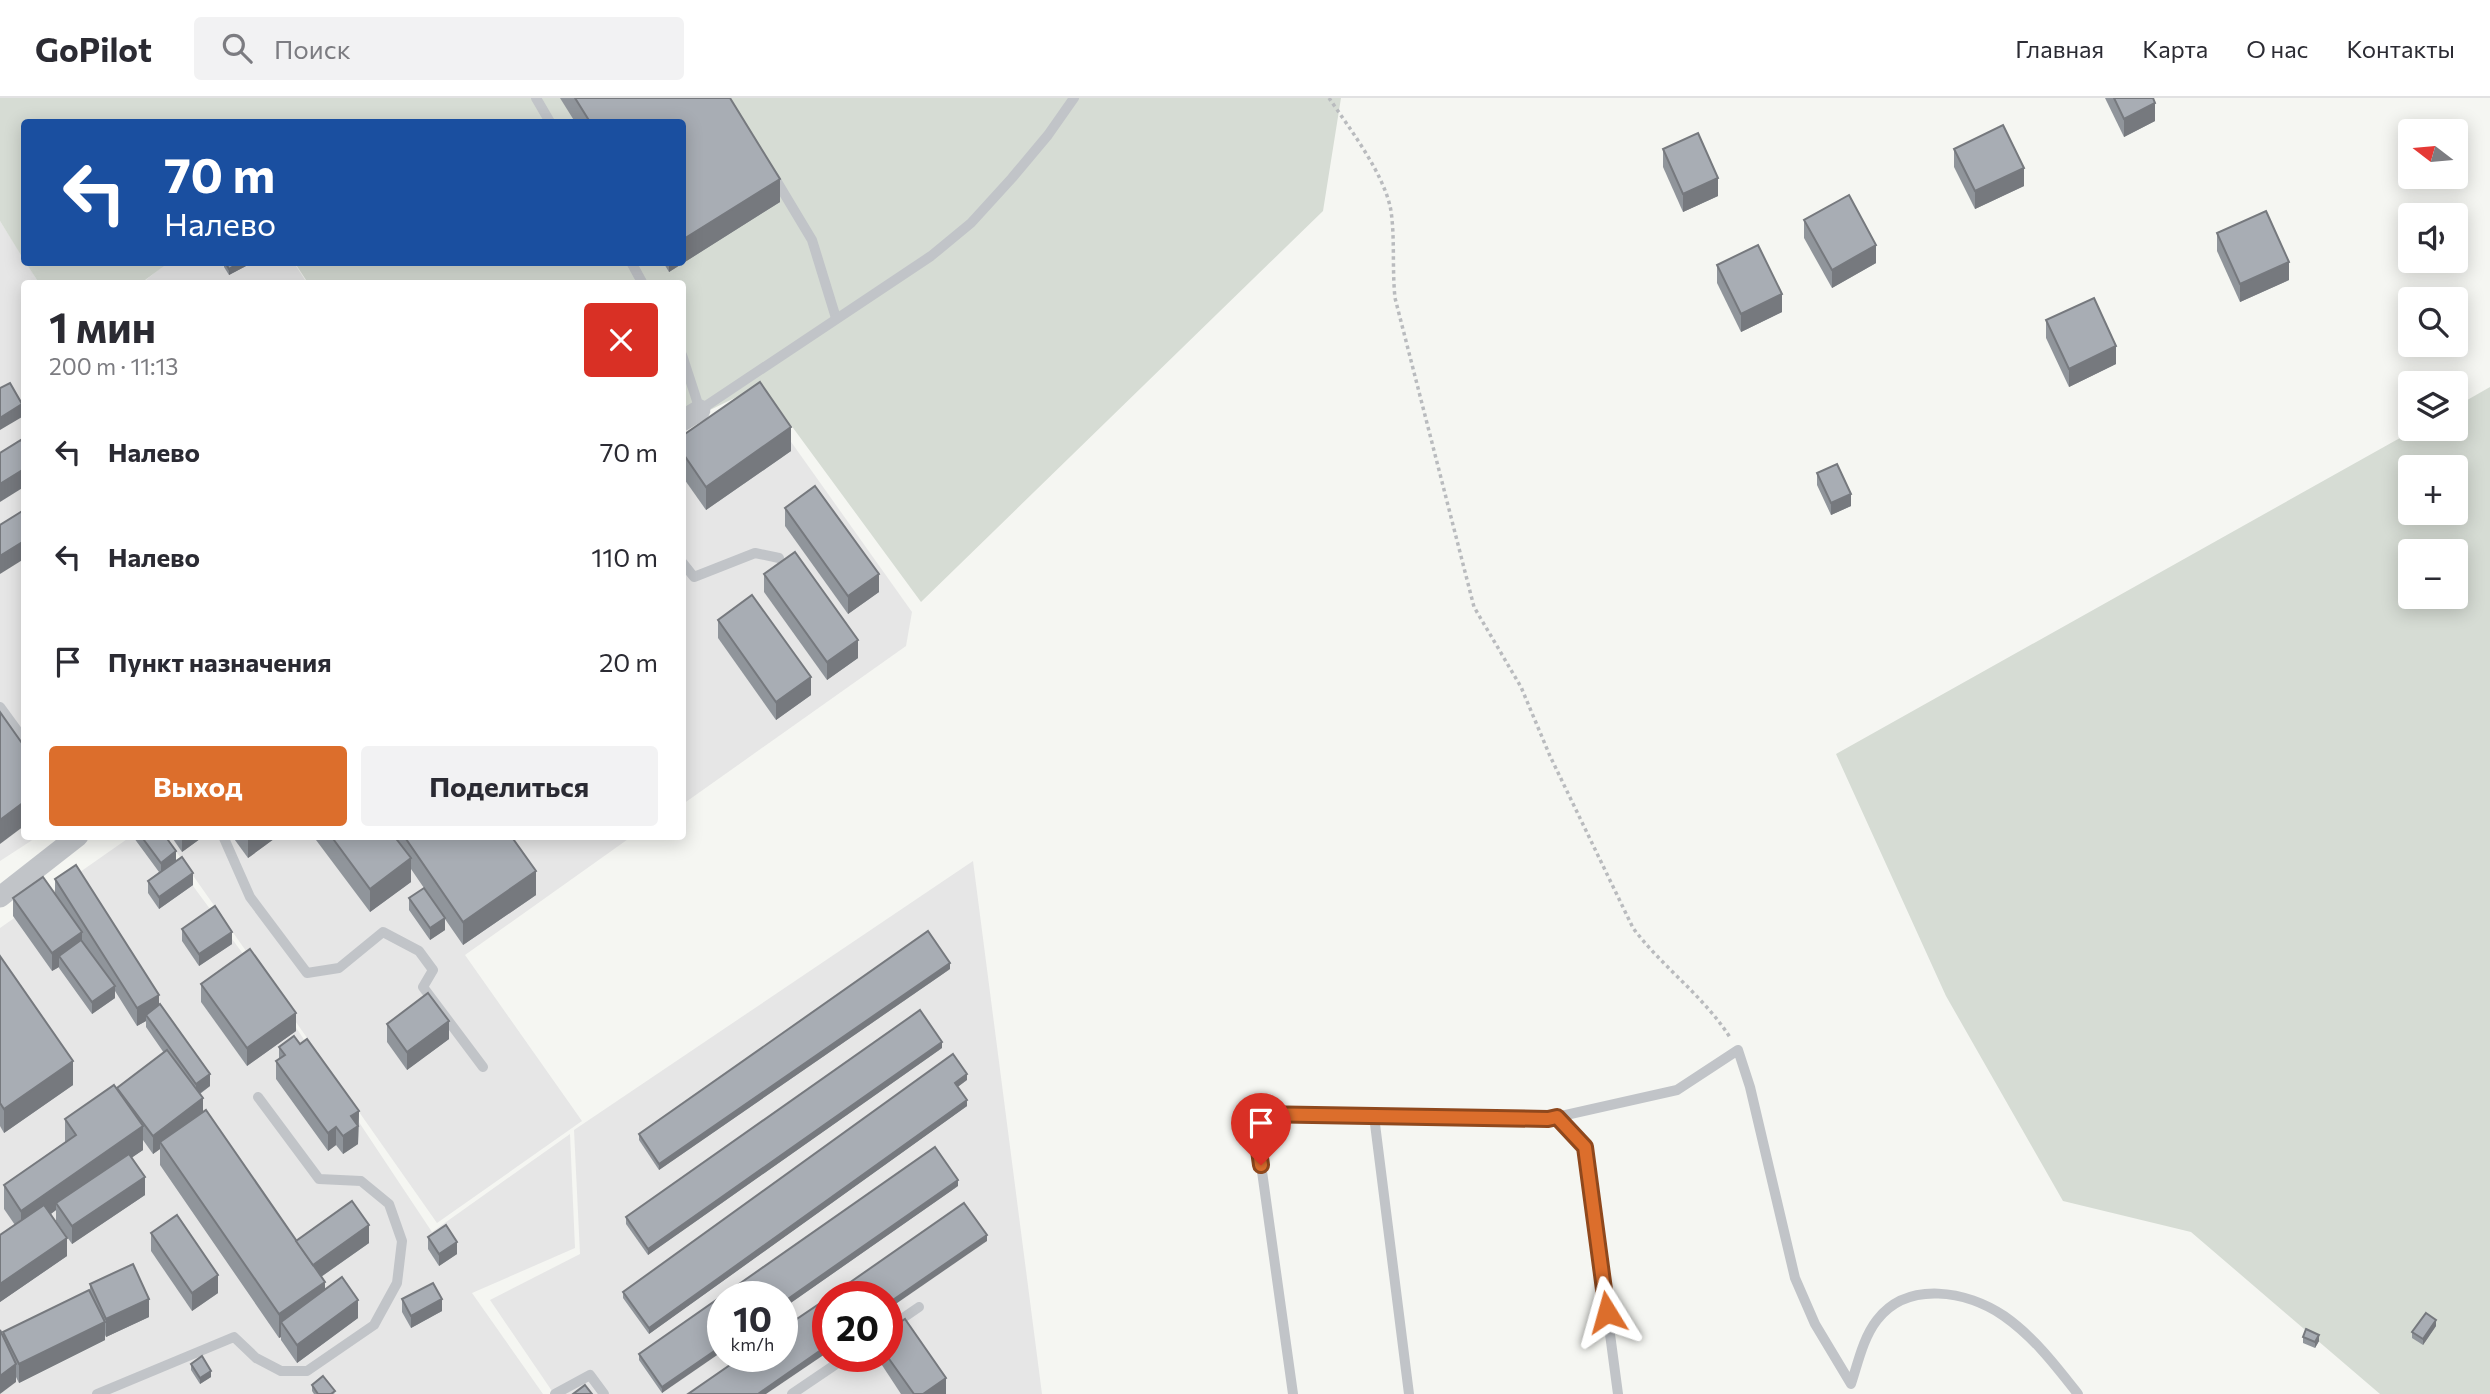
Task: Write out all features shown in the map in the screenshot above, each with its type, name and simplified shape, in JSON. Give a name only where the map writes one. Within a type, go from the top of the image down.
[{"type":"street","points":[[0,897],[73,840]]},
{"type":"lane","points":[[536,98],[548,119]]},
{"type":"lane","points":[[686,382],[691,415],[931,256],[971,223],[1030,157],[1074,98]]},
{"type":"lane","points":[[769,169],[811,240],[836,318]]},
{"type":"lane","points":[[686,567],[694,577],[755,553],[779,558]]},
{"type":"lane","points":[[0,707],[21,736]]},
{"type":"lane","points":[[225,840],[250,897],[307,973],[339,968],[383,932],[419,951],[433,970],[423,987],[482,1067]]},
{"type":"lane","points":[[1293,1394],[1254,1114],[1548,1119],[1677,1090],[1738,1050],[1750,1087],[1796,1278],[1815,1324],[1850,1389],[1859,1394]]},
{"type":"lane","points":[[97,1394],[234,1337],[256,1358],[281,1371],[307,1371],[374,1325],[397,1283],[402,1241],[389,1204],[360,1181],[319,1180],[258,1097]]},
{"type":"lane","points":[[1374,1116],[1409,1394]]},
{"type":"lane","points":[[1557,1117],[1585,1147],[1618,1394]]},
{"type":"lane","points":[[1850,1389],[1867,1336],[1876,1320],[1890,1306],[1907,1297],[1930,1293],[1953,1295],[1976,1302],[2003,1316],[2034,1341],[2078,1394]]},
{"type":"lane","points":[[903,1318],[919,1307]]},
{"type":"lane","points":[[792,1394],[824,1372]]},
{"type":"lane","points":[[555,1394],[590,1375],[604,1394]]},
{"type":"path","points":[[1329,98],[1364,150],[1387,196],[1391,213],[1395,298],[1474,607],[1521,687],[1550,756],[1633,928],[1711,1013],[1738,1050]]},
{"type":"shaded area","points":[[0,98],[1341,98],[1323,211],[921,602],[774,402],[741,395],[686,422],[686,280],[306,280],[297,266],[686,266],[686,119],[21,119],[21,255],[0,221]]},
{"type":"shaded area","points":[[0,221],[21,254],[21,266],[28,266],[37,280],[21,280],[21,840],[32,840],[0,861]]},
{"type":"shaded area","points":[[28,266],[164,266],[145,280],[37,280]]},
{"type":"shaded area","points":[[163,266],[296,266],[305,280],[146,280]]},
{"type":"shaded area","points":[[2490,387],[2490,1394],[2380,1394],[2191,1232],[2063,1201],[1946,996],[1836,754],[2398,439],[2468,441],[2468,400]]},
{"type":"shaded area","points":[[762,401],[912,612],[906,646],[686,802],[686,451]]},
{"type":"shaded area","points":[[126,840],[159,840],[285,1011],[432,1232],[570,1134],[575,1248],[472,1293],[543,1394],[0,1394],[0,928]]},
{"type":"shaded area","points":[[168,840],[627,840],[465,955],[582,1121],[437,1223]]},
{"type":"shaded area","points":[[973,861],[1042,1394],[554,1394],[490,1300],[580,1254],[574,1130]]},
{"type":"building","points":[[575,98],[730,98],[780,179],[686,238],[686,119],[588,119]]},
{"type":"building","points":[[2114,98],[2153,98],[2155,103],[2124,119]]},
{"type":"building","points":[[2003,125],[2024,168],[1975,191],[1954,149]]},
{"type":"building","points":[[1698,133],[1718,178],[1683,194],[1663,149]]},
{"type":"building","points":[[1849,195],[1876,245],[1832,270],[1804,220]]},
{"type":"building","points":[[2266,211],[2289,262],[2240,284],[2217,233]]},
{"type":"building","points":[[1758,245],[1782,294],[1741,314],[1717,265]]},
{"type":"building","points":[[2094,298],[2116,346],[2069,369],[2046,320]]},
{"type":"building","points":[[760,382],[791,427],[706,487],[686,458],[686,433]]},
{"type":"building","points":[[10,383],[21,405],[0,418],[0,388]]},
{"type":"building","points":[[21,440],[21,471],[0,484],[0,453]]},
{"type":"building","points":[[1837,464],[1851,494],[1831,503],[1817,473]]},
{"type":"building","points":[[815,486],[879,574],[848,596],[785,508]]},
{"type":"building","points":[[21,512],[21,543],[0,556],[0,525]]},
{"type":"building","points":[[795,552],[858,640],[827,662],[764,574]]},
{"type":"building","points":[[752,595],[811,677],[776,702],[718,620]]},
{"type":"building","points":[[0,712],[21,742],[21,804],[0,820]]},
{"type":"building","points":[[144,840],[168,840],[176,851],[161,863]]},
{"type":"building","points":[[334,840],[397,840],[411,858],[370,889]]},
{"type":"building","points":[[407,840],[514,840],[536,871],[463,922]]},
{"type":"building","points":[[182,857],[193,873],[159,897],[148,881]]},
{"type":"building","points":[[76,865],[159,995],[137,1008],[55,879]]},
{"type":"building","points":[[43,877],[82,932],[52,953],[13,898]]},
{"type":"building","points":[[424,888],[445,918],[430,928],[409,898]]},
{"type":"building","points":[[215,906],[232,932],[199,954],[182,929]]},
{"type":"building","points":[[928,931],[950,963],[659,1164],[639,1134]]},
{"type":"building","points":[[81,940],[115,986],[92,1002],[59,956]]},
{"type":"building","points":[[250,949],[296,1013],[247,1048],[201,984]]},
{"type":"building","points":[[0,956],[73,1061],[4,1109],[0,1103]]},
{"type":"building","points":[[428,993],[449,1021],[407,1052],[387,1024]]},
{"type":"building","points":[[160,1004],[210,1074],[196,1084],[146,1015]]},
{"type":"building","points":[[920,1010],[942,1042],[648,1249],[626,1217]]},
{"type":"building","points":[[294,1036],[300,1044],[307,1039],[359,1111],[351,1116],[358,1126],[343,1136],[336,1127],[328,1133],[276,1061],[285,1055],[279,1047]]},
{"type":"building","points":[[167,1050],[203,1098],[153,1136],[117,1088]]},
{"type":"building","points":[[953,1054],[967,1074],[955,1083],[967,1100],[715,1281],[707,1281],[707,1286],[649,1328],[623,1292]]},
{"type":"building","points":[[114,1085],[143,1126],[21,1211],[4,1185],[76,1135],[65,1119]]},
{"type":"building","points":[[206,1110],[325,1282],[279,1314],[160,1142]]},
{"type":"building","points":[[935,1147],[958,1180],[798,1292],[798,1281],[743,1281]]},
{"type":"building","points":[[129,1154],[145,1177],[72,1226],[56,1203]]},
{"type":"building","points":[[352,1201],[369,1225],[313,1265],[296,1241]]},
{"type":"building","points":[[964,1203],[987,1235],[903,1293],[903,1281],[852,1281]]},
{"type":"building","points":[[44,1205],[67,1238],[0,1284],[0,1235]]},
{"type":"building","points":[[177,1215],[218,1275],[192,1293],[151,1233]]},
{"type":"building","points":[[446,1225],[457,1242],[439,1254],[428,1237]]},
{"type":"building","points":[[133,1264],[149,1299],[106,1319],[90,1284]]},
{"type":"building","points":[[342,1277],[358,1300],[297,1345],[281,1322]]},
{"type":"building","points":[[433,1283],[442,1299],[411,1316],[402,1299]]},
{"type":"building","points":[[89,1290],[105,1322],[19,1364],[3,1332]]},
{"type":"building","points":[[707,1306],[707,1356],[662,1387],[639,1354]]},
{"type":"building","points":[[812,1309],[812,1356],[798,1366],[798,1318]]},
{"type":"building","points":[[2426,1313],[2436,1320],[2423,1339],[2412,1332]]},
{"type":"building","points":[[905,1319],[946,1378],[923,1394],[914,1394],[898,1372],[903,1372]]},
{"type":"building","points":[[2306,1329],[2319,1335],[2315,1342],[2303,1337]]},
{"type":"building","points":[[0,1330],[16,1364],[0,1376]]},
{"type":"building","points":[[202,1356],[211,1371],[200,1378],[191,1364]]},
{"type":"building","points":[[720,1372],[789,1372],[758,1394],[688,1394]]},
{"type":"building","points":[[323,1376],[335,1391],[331,1394],[318,1394],[312,1385]]},
{"type":"building","points":[[585,1385],[592,1394],[573,1394]]},
{"type":"route","points":[[1261,1165],[1254,1114],[1557,1117],[1585,1147],[1607,1312]]}]
